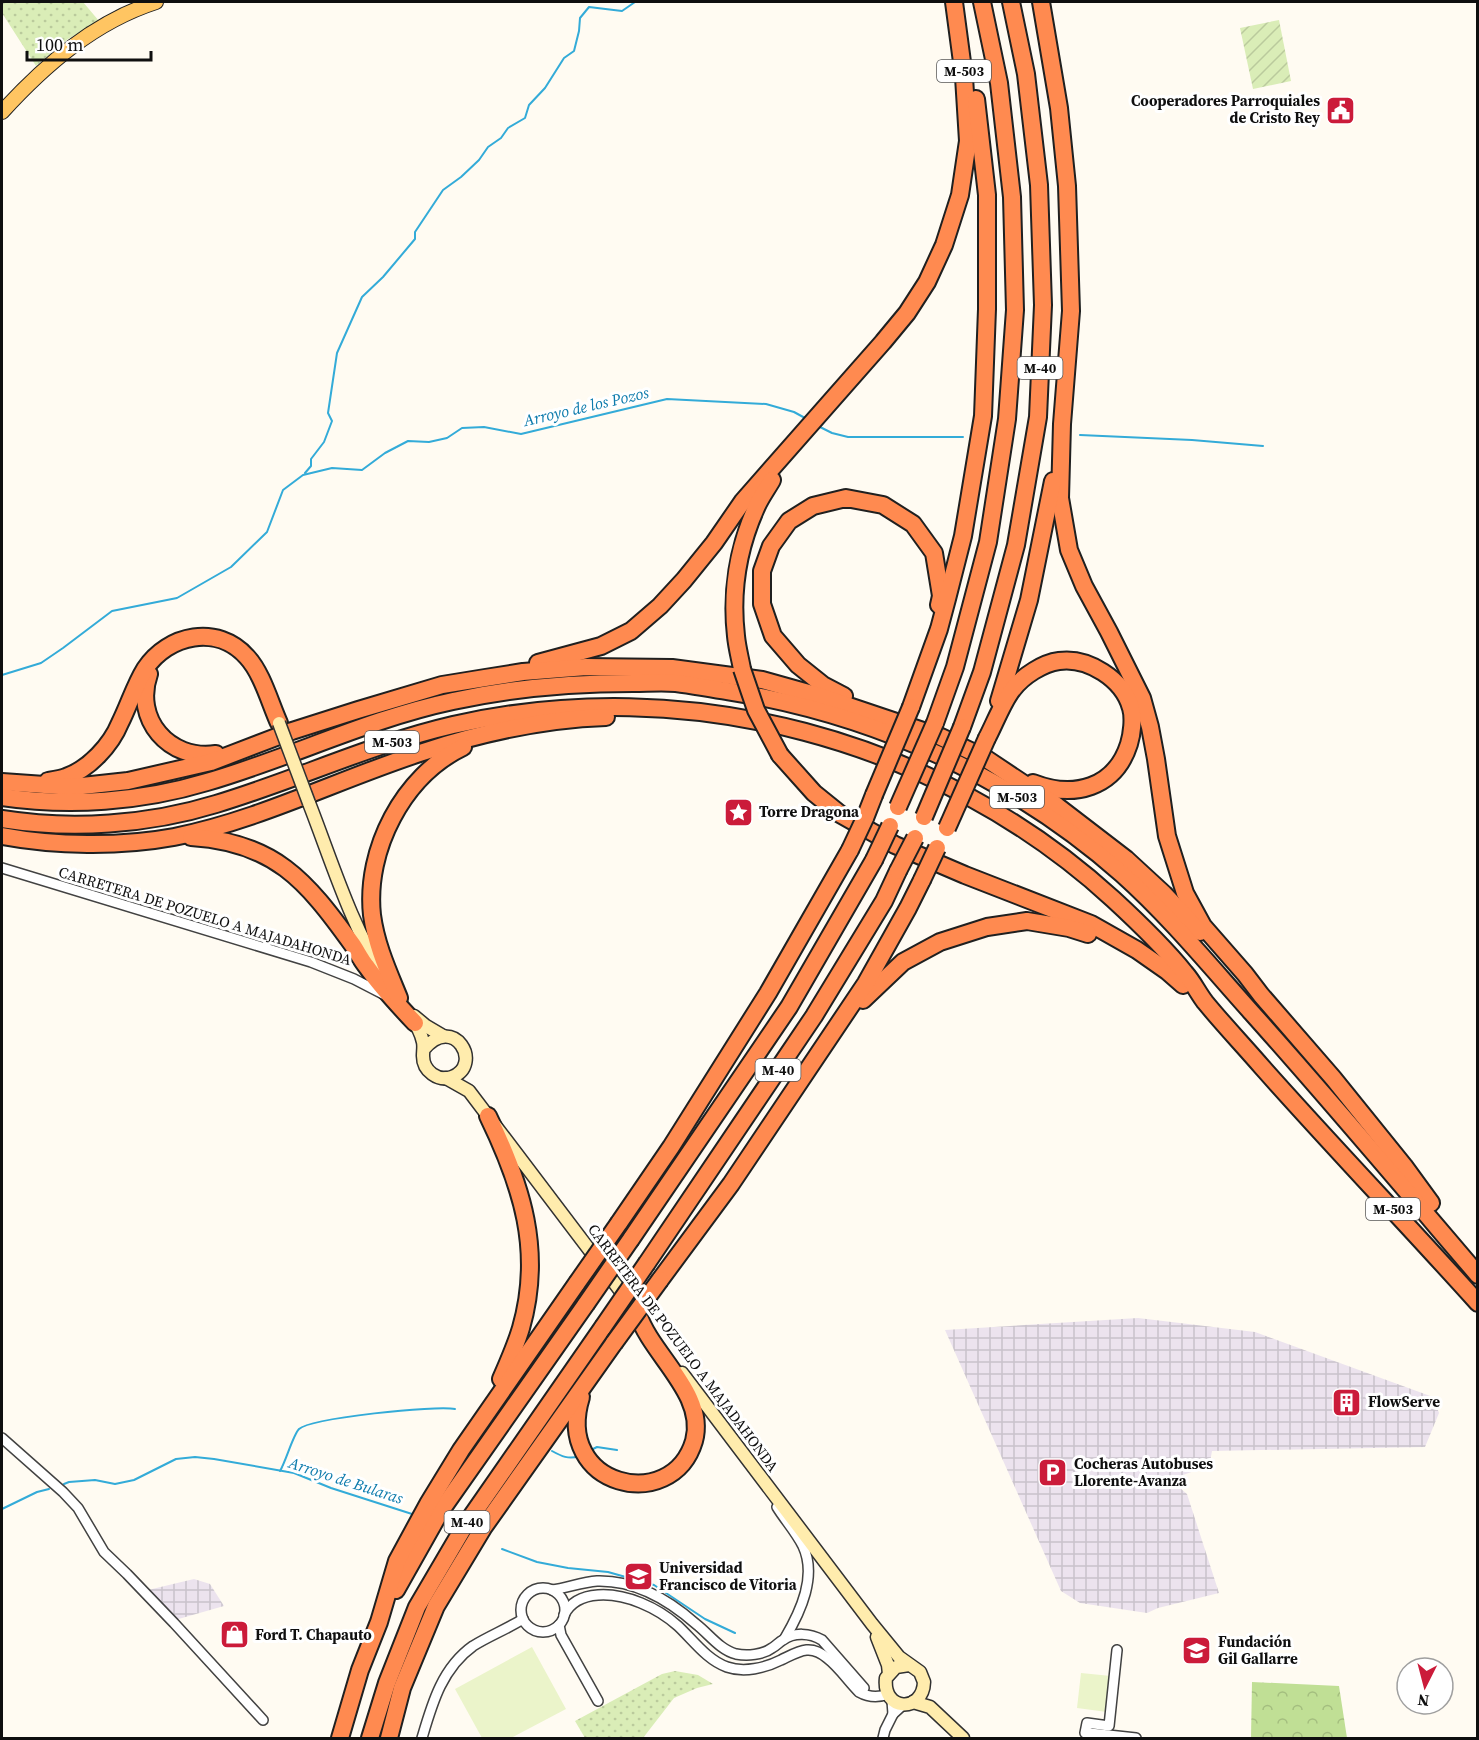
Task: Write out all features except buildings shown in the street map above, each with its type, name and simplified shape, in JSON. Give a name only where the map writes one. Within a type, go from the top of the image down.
[{"type":"highway","name":"M-503","points":[[10,783],[73,787],[128,781],[211,762],[303,728],[471,676],[563,657],[601,646],[631,631],[660,606],[684,580],[714,543],[743,501],[883,342],[927,282],[944,245],[960,195],[968,141],[964,77],[954,2]]},
{"type":"highway","points":[[379,1622],[397,1561],[428,1504],[488,1410],[671,1147],[768,993],[850,850],[910,707],[939,629],[963,536],[982,416],[987,309],[987,195],[974,90],[954,2]]},
{"type":"highway","name":"M-40","points":[[340,1738],[360,1670],[379,1622],[440,1512],[631,1239],[789,1007],[874,860],[935,723],[955,667],[988,542],[1007,419],[1016,310],[1012,197],[999,83],[982,2]]},
{"type":"highway","name":"M-40","points":[[370,1738],[387,1683],[417,1607],[464,1527],[814,1016],[884,901],[915,838],[962,728],[981,672],[1016,545],[1038,417],[1043,305],[1039,185],[1026,74],[1011,2]]},
{"type":"highway","points":[[1041,2],[1059,108],[1067,186],[1071,311],[1062,424],[1060,498],[1069,550],[1084,586],[1142,698],[1156,759],[1167,836],[1185,893],[1203,926],[1333,1078],[1478,1262]]},
{"type":"highway","points":[[987,738],[1029,600],[1062,424]]},
{"type":"highway","name":"M-503","points":[[791,448],[756,507],[745,536],[737,573],[734,606],[736,637],[742,669],[756,710],[780,755],[814,793],[840,814],[895,845],[1091,924],[1137,950],[1202,998]]},
{"type":"highway","points":[[882,716],[823,685],[798,665],[773,636],[762,604],[762,571],[771,546],[789,521],[813,506],[846,498],[883,505],[913,524],[934,553],[941,596],[927,660]]},
{"type":"highway","points":[[161,652],[193,636],[212,637],[233,645],[247,656],[256,670],[279,723]]},
{"type":"highway","name":"M-503","points":[[161,652],[147,680],[144,699],[147,714],[154,729],[175,748],[196,754],[247,749]]},
{"type":"highway","name":"M-503","points":[[10,783],[44,782],[67,777],[88,764],[102,750],[119,726],[146,668],[161,652]]},
{"type":"highway","points":[[389,1738],[402,1688],[436,1606],[483,1528],[614,1343],[731,1184],[866,982],[908,908],[987,738],[1013,689],[1039,667],[1060,661],[1087,664],[1106,674],[1122,689],[1131,708],[1132,735],[1124,759],[1112,775],[1095,785],[1075,790],[1047,789],[1011,774]]},
{"type":"highway","name":"M-503","points":[[442,685],[523,672],[586,667],[672,668],[762,680],[882,716],[941,737],[985,758],[1011,774],[1126,859],[1164,894],[1261,995]]},
{"type":"highway","name":"M-503","points":[[2,797],[39,801],[87,802],[164,792],[239,772],[411,711],[482,694],[519,689],[599,683],[675,683],[764,697],[844,718],[908,741],[984,778],[1051,819],[1124,876],[1185,938],[1261,1023],[1478,1275]]},
{"type":"highway","name":"M-503","points":[[2,819],[38,823],[99,824],[171,815],[247,794],[379,745],[414,735],[485,718],[593,707],[669,708],[731,715],[790,727],[865,750],[964,794],[1009,819],[1062,856],[1112,897],[1187,975],[1202,998],[1308,1118],[1478,1303]]},
{"type":"highway","name":"M-503","points":[[2,836],[87,843],[172,837],[239,820],[423,752],[500,731],[576,720],[633,716],[694,718],[790,727]]},
{"type":"highway","name":"M-503","points":[[398,1001],[380,952],[372,913],[372,887],[376,858],[385,832],[399,806],[425,774],[457,750],[500,731]]},
{"type":"highway","points":[[39,801],[120,791],[211,762]]},
{"type":"highway","points":[[172,837],[208,838],[231,842],[260,852],[280,863],[319,900],[365,964],[415,1023]]},
{"type":"highway","points":[[837,1026],[903,962],[940,942],[987,927],[1027,921],[1069,928],[1137,950]]},
{"type":"highway","points":[[488,1410],[521,1328],[529,1286],[530,1244],[524,1203],[507,1154],[489,1116]]},
{"type":"highway","points":[[584,1386],[576,1417],[580,1447],[590,1462],[607,1476],[627,1483],[649,1482],[670,1474],[684,1460],[694,1441],[696,1428],[693,1407],[683,1386],[645,1332],[638,1314]]},
{"type":"main road","points":[[2,112],[31,80],[82,39],[112,21],[156,2]]},
{"type":"street","name":"CARRETERA DE POZUELO A MAJADAHONDA","points":[[279,723],[363,938],[398,1001]]},
{"type":"street","name":"CARRETERA DE POZUELO A MAJADAHONDA","points":[[2,868],[322,966],[362,982],[398,1001],[426,1026],[443,1036]]},
{"type":"street","points":[[415,1023],[422,1040],[427,1069],[432,1074],[446,1078],[453,1077],[464,1067],[466,1061],[464,1048],[455,1038],[443,1036],[435,1038],[424,1049]]},
{"type":"street","name":"CARRETERA DE POZUELO A MAJADAHONDA","points":[[464,1067],[469,1092]]},
{"type":"street","name":"CARRETERA DE POZUELO A MAJADAHONDA","points":[[446,1078],[469,1092],[489,1116],[872,1624],[898,1657],[909,1665]]},
{"type":"street","points":[[2,1438],[78,1508],[104,1552],[174,1623],[263,1720]]},
{"type":"street","points":[[773,1493],[777,1506],[805,1551],[808,1582],[792,1626],[785,1638],[771,1649],[763,1653],[748,1655],[736,1654],[724,1649],[685,1614],[662,1598],[636,1587],[611,1582],[596,1581],[552,1590],[537,1589],[527,1594],[522,1603],[523,1619],[530,1628],[536,1631],[548,1631],[559,1625],[574,1602],[580,1598],[603,1594],[623,1597],[663,1614],[714,1660],[724,1666],[747,1669],[765,1666],[796,1651],[815,1651],[828,1658],[864,1695],[926,1705],[963,1738]]},
{"type":"street","points":[[552,1590],[560,1596],[564,1605],[564,1615]]},
{"type":"street","points":[[422,1738],[434,1700],[453,1666],[474,1646],[523,1619]]},
{"type":"street","name":"CARRETERA DE POZUELO A MAJADAHONDA","points":[[872,1624],[888,1665],[889,1674]]},
{"type":"street","points":[[548,1631],[558,1639],[596,1702],[561,1635],[559,1625]]},
{"type":"street","points":[[785,1638],[807,1634],[822,1640],[864,1688]]},
{"type":"street","points":[[1109,1731],[1117,1650]]},
{"type":"street","points":[[899,1700],[886,1683],[889,1674],[896,1667],[909,1665],[920,1672],[937,1713]]},
{"type":"street","points":[[899,1700],[921,1695],[924,1686]]},
{"type":"street","points":[[883,1738],[899,1700]]},
{"type":"street","points":[[1090,1736],[1085,1733],[1087,1723],[1136,1738]]},
{"type":"shaded area","points":[[1138,1318],[1255,1332],[1433,1397],[1439,1413],[1425,1447],[1212,1451],[1210,1462],[1183,1475],[1180,1488],[1187,1494],[1219,1593],[1158,1608],[1147,1613],[1080,1603],[1061,1591],[945,1330]]},
{"type":"shaded area","points":[[194,1579],[210,1584],[224,1606],[175,1620],[148,1590]]},
{"type":"green space","points":[[2,2],[83,2],[99,21],[68,39],[36,66],[2,13]]},
{"type":"green space","points":[[1279,20],[1291,81],[1253,89],[1240,28]]},
{"type":"green space","points":[[532,1647],[566,1709],[511,1738],[482,1738],[455,1689]]},
{"type":"green space","points":[[675,1671],[698,1675],[713,1684],[674,1698],[643,1738],[585,1738],[575,1721],[662,1674]]},
{"type":"green space","points":[[1081,1673],[1111,1676],[1107,1712],[1077,1708]]},
{"type":"green space","points":[[1252,1682],[1339,1686],[1347,1738],[1251,1738]]},
{"type":"waterway","points":[[305,473],[311,466],[311,459],[324,442],[332,421],[328,413],[337,353],[362,297],[383,277],[415,239],[415,232],[443,190],[479,160],[488,147],[501,138],[508,128],[525,118],[529,105],[545,88],[564,58],[574,51],[580,18],[589,7],[622,11],[635,2]]},
{"type":"waterway","name":"Arroyo de los Pozos","points":[[2,675],[41,663],[112,611],[177,598],[231,567],[267,532],[283,490],[303,475],[332,468],[362,470],[385,453],[408,441],[429,442],[447,438],[462,428],[484,427],[521,434],[667,399],[766,404],[794,412],[805,418]]},
{"type":"waterway","points":[[820,427],[848,437],[963,437]]},
{"type":"waterway","points":[[1080,435],[1263,446]]},
{"type":"waterway","points":[[280,1471],[297,1432],[308,1425],[374,1413],[455,1409]]},
{"type":"waterway","points":[[591,1450],[597,1447],[617,1450]]},
{"type":"waterway","points":[[552,1451],[562,1456],[579,1456]]},
{"type":"waterway","name":"Arroyo de Bularas","points":[[64,1484],[95,1480],[115,1484],[134,1480],[176,1459],[195,1457],[294,1473],[331,1488],[412,1514]]},
{"type":"waterway","name":"Arroyo de Bularas","points":[[2,1509],[37,1492],[49,1489]]},
{"type":"waterway","name":"Arroyo de Bularas","points":[[502,1549],[537,1562],[608,1572],[654,1585],[705,1619],[735,1633]]},
{"type":"place","name":"Cooperadores Parroquiales de Cristo Rey","points":[[1341,110]]},
{"type":"place","name":"Torre Dragona","points":[[738,812]]},
{"type":"place","name":"FlowServe","points":[[1347,1402]]},
{"type":"place","name":"Cocheras Autobuses Llorente-Avanza","points":[[1053,1473]]},
{"type":"place","name":"Universidad Francisco de Vitoria","points":[[638,1577]]},
{"type":"place","name":"Ford T. Chapauto","points":[[234,1635]]},
{"type":"place","name":"Fundación Gil Gallarre","points":[[1197,1651]]}]
